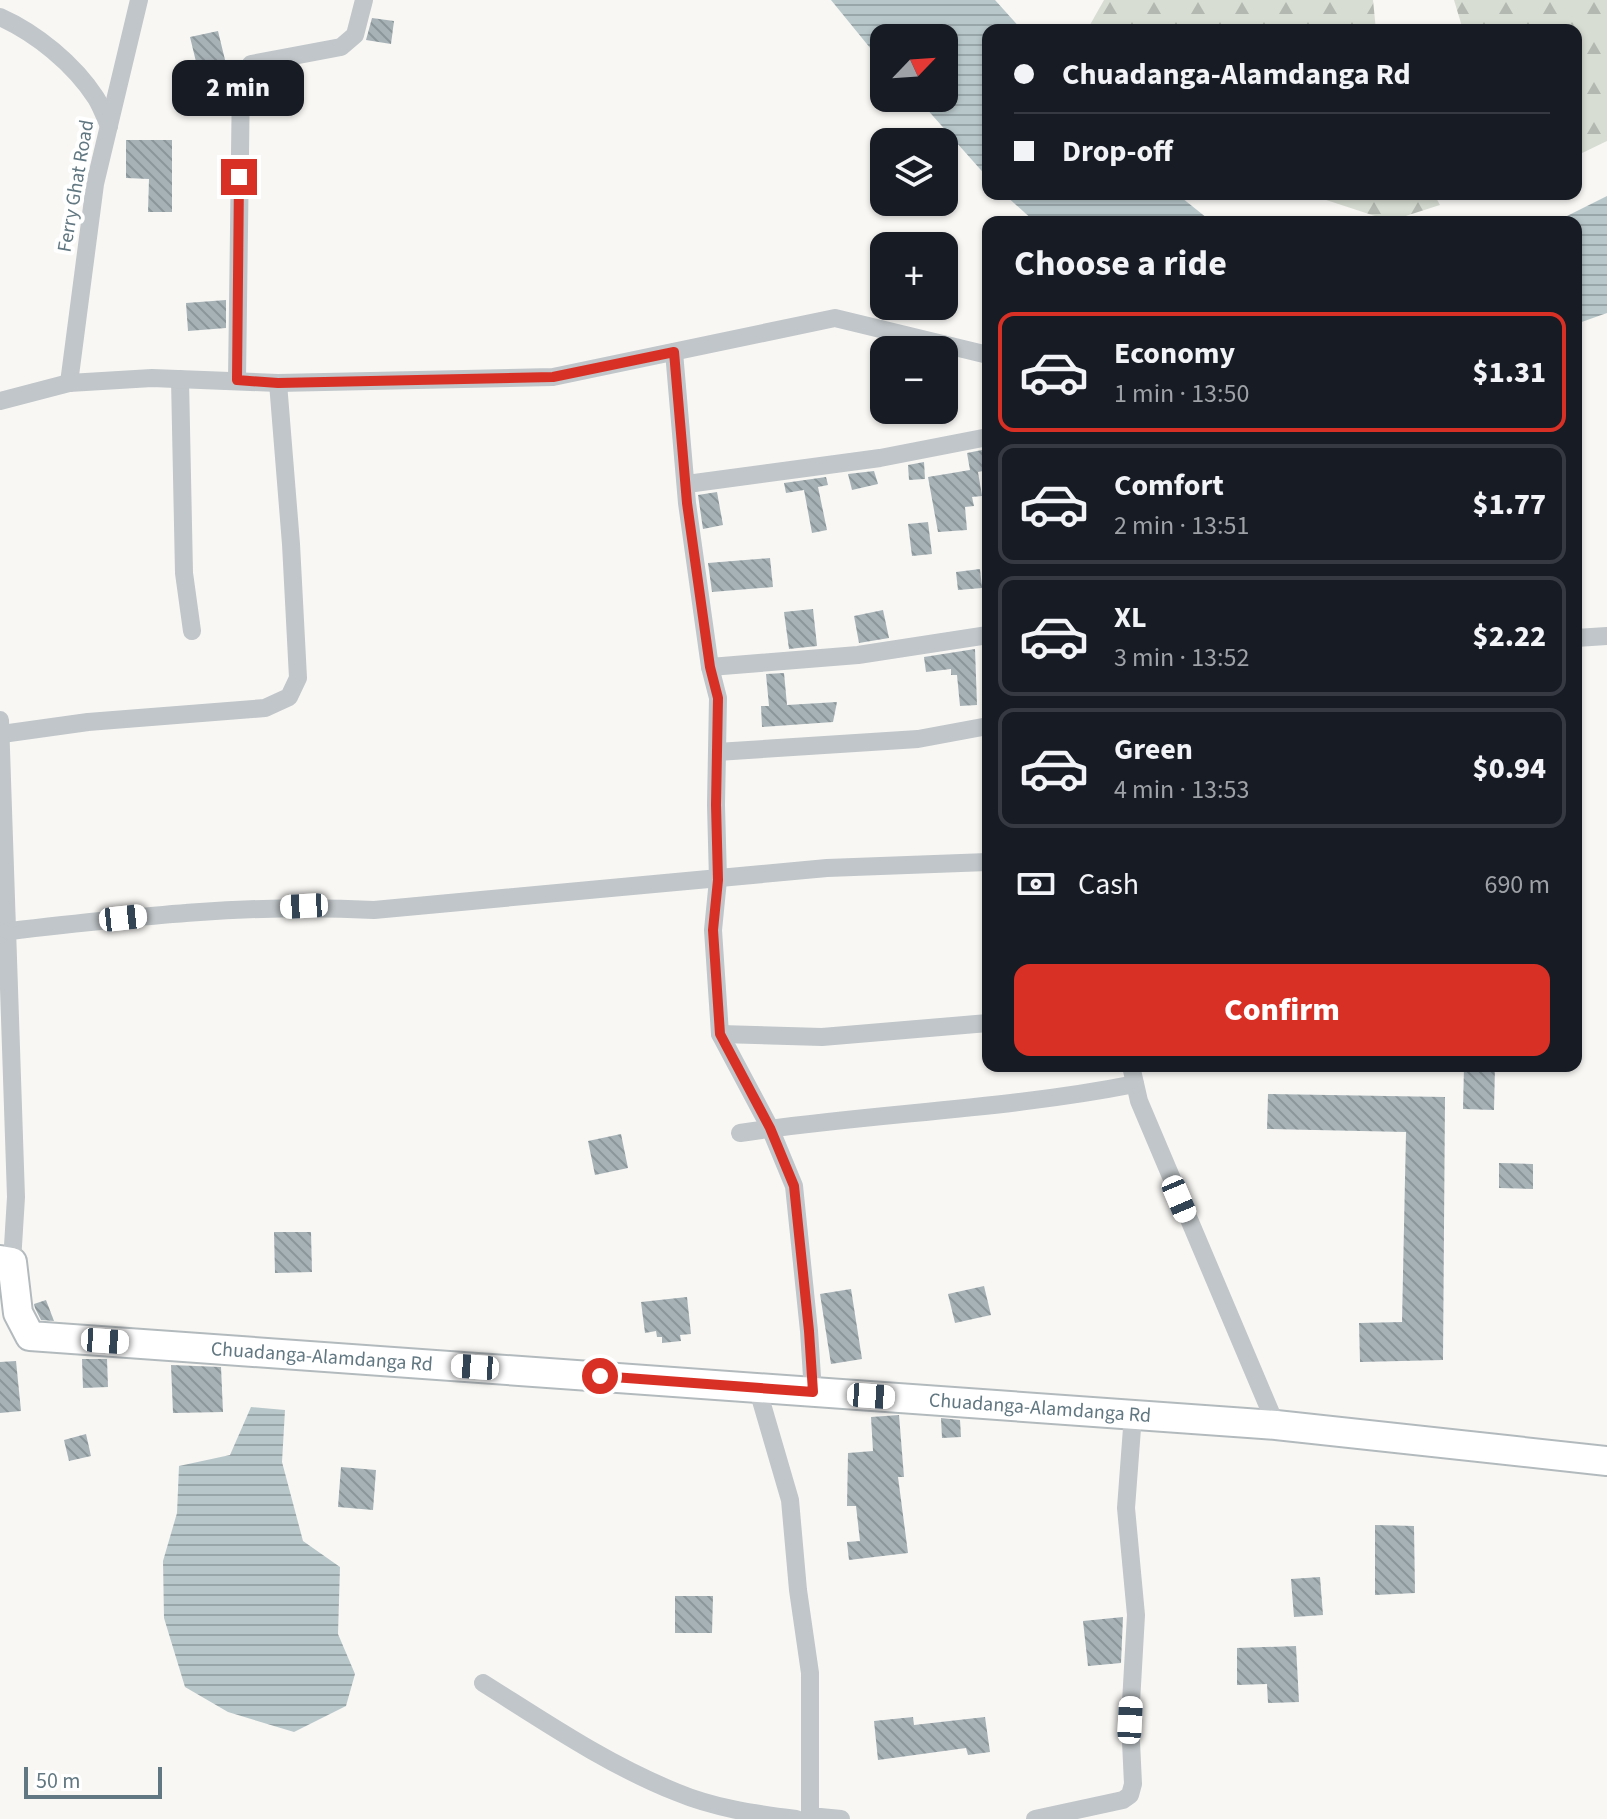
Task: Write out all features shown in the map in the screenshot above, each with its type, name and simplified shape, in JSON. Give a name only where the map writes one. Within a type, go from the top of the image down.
[{"type":"main road","name":"Chuadanga-Alamdanga Rd","points":[[6,1261],[18,1313],[30,1336],[1276,1425],[1607,1461]]},
{"type":"street","name":"Ferry Ghat Road","points":[[69,383],[95,184],[139,0]]},
{"type":"street","points":[[237,380],[241,79],[251,64],[341,47],[355,35],[364,0]]},
{"type":"street","points":[[0,17],[26,29],[72,70],[97,98],[109,126]]},
{"type":"street","points":[[0,401],[69,383],[152,378],[278,383],[553,377],[835,318],[982,354]]},
{"type":"street","points":[[674,352],[710,667],[718,698],[718,880],[713,930],[720,1034],[770,1128],[794,1186],[813,1392]]},
{"type":"street","points":[[180,379],[184,573],[192,631]]},
{"type":"street","points":[[6,1261],[16,1197],[1,727],[265,708],[289,697],[298,678],[278,383]]},
{"type":"street","points":[[687,484],[880,458],[982,438]]},
{"type":"street","points":[[710,667],[858,655],[982,636]]},
{"type":"street","points":[[1582,638],[1607,636]]},
{"type":"street","points":[[717,752],[918,739],[982,727]]},
{"type":"street","points":[[9,931],[181,912],[304,906],[374,910],[827,868],[982,862]]},
{"type":"street","points":[[720,1034],[822,1037],[982,1024]]},
{"type":"street","points":[[740,1133],[818,1121],[991,1107],[1076,1096],[1133,1075],[1179,1199],[1276,1425]]},
{"type":"street","points":[[757,1387],[790,1500],[810,1673],[801,1818]]},
{"type":"street","points":[[1035,1819],[1123,1800],[1130,1795],[1133,1784],[1130,1720],[1136,1615],[1126,1508],[1133,1415]]},
{"type":"street","points":[[483,1683],[575,1741],[677,1793],[747,1813],[841,1819]]},
{"type":"green space","points":[[1104,0],[1373,0],[1375,24],[1090,24]]},
{"type":"green space","points":[[1454,0],[1607,0],[1607,141],[1582,153],[1582,24],[1461,24]]},
{"type":"green space","points":[[1326,200],[1437,200],[1440,205],[1406,216],[1375,216]]},
{"type":"shaded area","points":[[831,0],[995,0],[1017,24],[982,24],[982,171],[958,144],[958,128],[944,128],[929,112],[958,112],[958,24],[870,24],[870,48]]},
{"type":"shaded area","points":[[1607,196],[1607,313],[1582,322],[1582,216],[1567,216]]},
{"type":"shaded area","points":[[1011,200],[1184,200],[1204,216],[1028,216]]},
{"type":"shaded area","points":[[251,1407],[285,1410],[282,1462],[303,1541],[340,1567],[338,1634],[355,1674],[346,1706],[294,1732],[228,1712],[185,1687],[164,1618],[163,1561],[177,1513],[179,1466],[230,1455]]},
{"type":"building","points":[[372,18],[394,21],[391,44],[366,40]]},
{"type":"building","points":[[218,31],[226,64],[225,113],[197,113],[198,70],[190,37]]},
{"type":"building","points":[[126,140],[172,140],[172,212],[148,212],[149,179],[126,178]]},
{"type":"building","points":[[226,300],[226,328],[188,331],[186,303]]},
{"type":"building","points":[[982,450],[982,471],[978,472],[982,496],[972,497],[974,506],[965,507],[967,530],[938,532],[928,477],[970,470],[967,453]]},
{"type":"building","points":[[924,462],[925,479],[909,480],[908,465]]},
{"type":"building","points":[[874,471],[878,484],[852,490],[848,474]]},
{"type":"building","points":[[826,477],[828,485],[818,487],[827,530],[812,533],[804,490],[786,493],[784,483]]},
{"type":"building","points":[[717,492],[723,525],[703,529],[698,495]]},
{"type":"building","points":[[928,522],[932,554],[912,556],[908,524]]},
{"type":"building","points":[[770,558],[773,587],[712,592],[708,563]]},
{"type":"building","points":[[980,569],[982,588],[958,590],[956,572]]},
{"type":"building","points":[[813,609],[817,646],[789,649],[784,612]]},
{"type":"building","points":[[883,610],[889,638],[859,643],[854,616]]},
{"type":"building","points":[[975,649],[977,705],[960,706],[957,675],[951,675],[951,669],[926,672],[924,657]]},
{"type":"building","points":[[784,673],[787,705],[837,702],[833,722],[762,727],[761,706],[769,706],[766,674]]},
{"type":"building","points":[[1464,1072],[1495,1072],[1494,1110],[1463,1109]]},
{"type":"building","points":[[1268,1094],[1445,1097],[1443,1360],[1360,1362],[1359,1323],[1402,1322],[1406,1132],[1267,1129]]},
{"type":"building","points":[[621,1134],[628,1168],[595,1175],[588,1141]]},
{"type":"building","points":[[1499,1163],[1533,1164],[1533,1189],[1499,1188]]},
{"type":"building","points":[[274,1232],[311,1232],[312,1272],[275,1273]]},
{"type":"building","points":[[984,1286],[991,1315],[955,1323],[948,1294]]},
{"type":"building","points":[[851,1289],[862,1359],[831,1364],[820,1294]]},
{"type":"building","points":[[687,1297],[691,1334],[680,1335],[681,1341],[662,1343],[662,1337],[657,1337],[656,1331],[645,1333],[641,1302]]},
{"type":"building","points":[[46,1300],[54,1321],[41,1320],[35,1308],[34,1304]]},
{"type":"building","points":[[82,1359],[107,1359],[108,1387],[83,1388]]},
{"type":"building","points":[[16,1361],[21,1411],[0,1413],[0,1362]]},
{"type":"building","points":[[171,1365],[221,1367],[223,1412],[173,1413]]},
{"type":"building","points":[[899,1415],[904,1477],[898,1477],[908,1553],[849,1560],[847,1542],[860,1541],[856,1506],[847,1506],[848,1453],[873,1451],[871,1417]]},
{"type":"building","points":[[941,1418],[960,1420],[961,1437],[942,1438]]},
{"type":"building","points":[[86,1434],[91,1456],[69,1461],[64,1440]]},
{"type":"building","points":[[341,1467],[376,1470],[373,1510],[338,1507]]},
{"type":"building","points":[[1375,1525],[1414,1526],[1415,1593],[1375,1595]]},
{"type":"building","points":[[1320,1577],[1323,1615],[1294,1617],[1291,1579]]},
{"type":"building","points":[[675,1596],[713,1596],[712,1633],[675,1633]]},
{"type":"building","points":[[1123,1617],[1121,1663],[1088,1666],[1083,1621]]},
{"type":"building","points":[[1296,1646],[1299,1702],[1268,1703],[1267,1684],[1237,1685],[1237,1648]]},
{"type":"building","points":[[913,1717],[914,1725],[985,1717],[990,1752],[968,1755],[966,1748],[878,1760],[874,1721]]},
{"type":"route","points":[[239,177],[237,380],[278,383],[553,377],[674,352],[687,503],[710,667],[718,698],[718,880],[713,930],[720,1034],[770,1128],[794,1186],[813,1392],[600,1376]]}]
